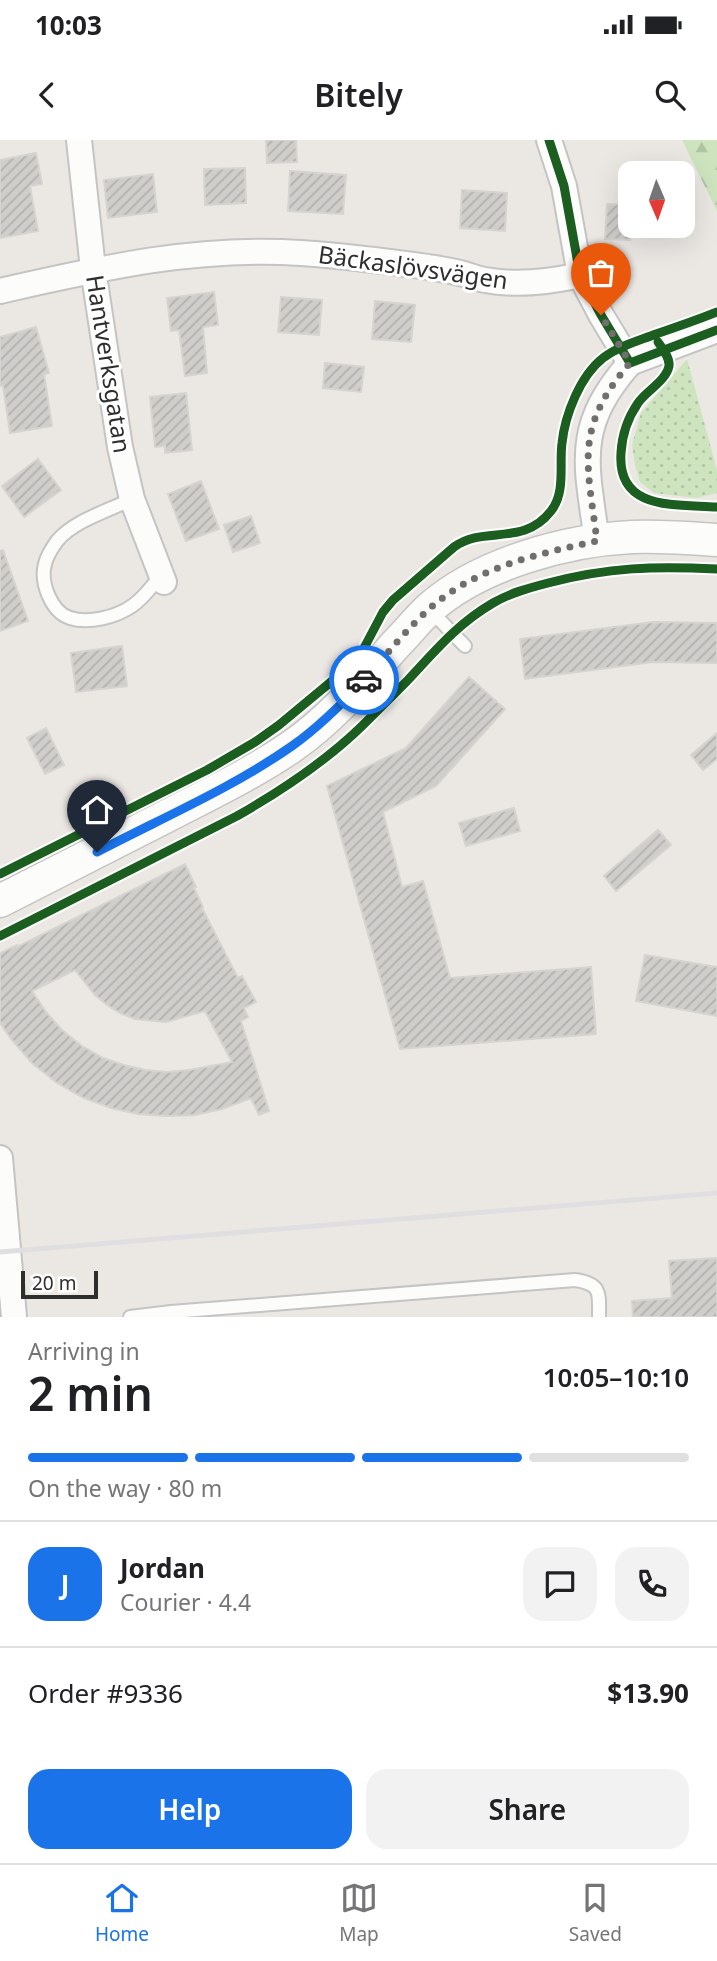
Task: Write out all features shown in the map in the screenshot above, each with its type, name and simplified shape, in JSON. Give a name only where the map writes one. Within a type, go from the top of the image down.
[{"type":"street","name":"Hantverksgatan","points":[[79,140],[93,270],[120,447],[132,499],[163,579]]},
{"type":"street","points":[[550,140],[564,186],[580,275],[630,363]]},
{"type":"street","name":"Bäckaslövsvägen","points":[[0,291],[93,270],[184,255],[234,251],[377,259],[501,283],[555,281],[580,275]]},
{"type":"street","points":[[597,541],[589,481],[588,441],[600,404],[612,384],[630,363],[717,330]]},
{"type":"street","points":[[0,901],[217,790],[293,745],[343,703],[429,609],[461,586],[506,564],[544,552],[597,541],[670,537],[717,540]]},
{"type":"street","points":[[0,1158],[14,1317]]},
{"type":"lane","points":[[132,499],[77,525],[59,539],[48,554],[44,566],[46,587],[53,604],[61,613],[72,619],[99,619],[132,606],[163,579]]},
{"type":"lane","points":[[429,609],[465,646]]},
{"type":"lane","points":[[130,1317],[575,1280],[589,1282],[596,1287],[599,1295],[599,1317]]},
{"type":"green space","points":[[682,140],[717,140],[717,211],[695,166],[695,161],[692,161]]},
{"type":"green space","points":[[687,359],[717,470],[717,493],[697,498],[654,493],[640,482],[632,445],[641,413]]},
{"type":"building","points":[[266,140],[296,140],[297,162],[267,163]]},
{"type":"building","points":[[36,153],[42,184],[30,186],[38,231],[0,238],[0,160]]},
{"type":"building","points":[[245,168],[246,203],[205,205],[204,169]]},
{"type":"building","points":[[290,171],[346,175],[343,214],[288,211]]},
{"type":"building","points":[[153,174],[157,212],[108,218],[104,180]]},
{"type":"building","points":[[462,190],[507,193],[505,231],[460,228]]},
{"type":"building","points":[[607,204],[618,204],[618,238],[630,240],[605,239]]},
{"type":"building","points":[[214,292],[218,325],[203,327],[207,373],[185,376],[179,330],[171,331],[167,298]]},
{"type":"building","points":[[281,297],[322,300],[319,335],[278,332]]},
{"type":"building","points":[[375,301],[415,305],[411,342],[372,339]]},
{"type":"building","points":[[36,327],[49,373],[44,374],[52,426],[10,433],[3,386],[0,386],[0,337]]},
{"type":"building","points":[[325,363],[364,367],[361,392],[323,388]]},
{"type":"building","points":[[186,393],[192,450],[165,453],[165,446],[155,447],[150,397]]},
{"type":"building","points":[[38,459],[61,490],[24,517],[2,486]]},
{"type":"building","points":[[201,481],[219,529],[186,541],[168,494]]},
{"type":"building","points":[[251,516],[260,543],[233,552],[224,525]]},
{"type":"building","points":[[3,550],[28,621],[0,631],[0,551]]},
{"type":"building","points":[[653,622],[717,623],[717,663],[653,662],[525,679],[520,639]]},
{"type":"building","points":[[122,646],[127,686],[76,692],[71,653]]},
{"type":"building","points":[[469,677],[505,709],[436,786],[383,812],[402,887],[423,881],[450,978],[591,967],[596,1034],[400,1049],[327,786],[406,748]]},
{"type":"building","points":[[46,728],[64,765],[45,774],[27,738]]},
{"type":"building","points":[[717,733],[717,759],[703,770],[691,755]]},
{"type":"building","points":[[514,808],[520,831],[466,846],[459,823]]},
{"type":"building","points":[[658,830],[671,845],[616,891],[604,876]]},
{"type":"building","points":[[185,864],[202,908],[238,978],[242,976],[256,1002],[244,1008],[248,1017],[241,1021],[269,1111],[259,1115],[251,1098],[222,1109],[195,1115],[138,1114],[84,1098],[57,1083],[32,1063],[0,1023],[0,953]],"holes":[[[75,970],[95,995],[120,1013],[135,1019],[166,1022],[205,1011],[232,1062],[167,1072],[145,1070],[103,1058],[62,1030],[32,991]]]},
{"type":"building","points":[[645,955],[717,967],[717,1016],[636,1001]]},
{"type":"building","points":[[717,1258],[717,1317],[633,1317],[632,1301],[672,1298],[669,1261]]},
{"type":"railway","points":[[0,1252],[717,1193]]},
{"type":"cycle path","points":[[549,140],[564,186],[580,275],[630,363],[717,330]]},
{"type":"cycle path","points":[[0,874],[207,770],[255,742],[338,676],[364,648],[383,612],[393,600],[454,547],[478,537],[528,529],[540,522],[556,504],[559,495],[566,420],[587,375],[603,358],[622,347],[717,312]]},
{"type":"cycle path","points":[[658,342],[669,366],[660,381],[638,403],[628,421],[621,453],[622,472],[628,485],[639,495],[652,501],[717,507]]},
{"type":"cycle path","points":[[0,936],[237,816],[286,786],[348,739],[457,629],[499,599],[548,583],[612,571],[652,568],[717,569]]},
{"type":"way so far","points":[[364,680],[429,609],[452,592],[506,564],[544,552],[597,541],[589,481],[588,441],[600,404],[612,384],[630,363],[601,315]]},
{"type":"route","points":[[97,852],[263,765],[316,728],[364,680]]}]
